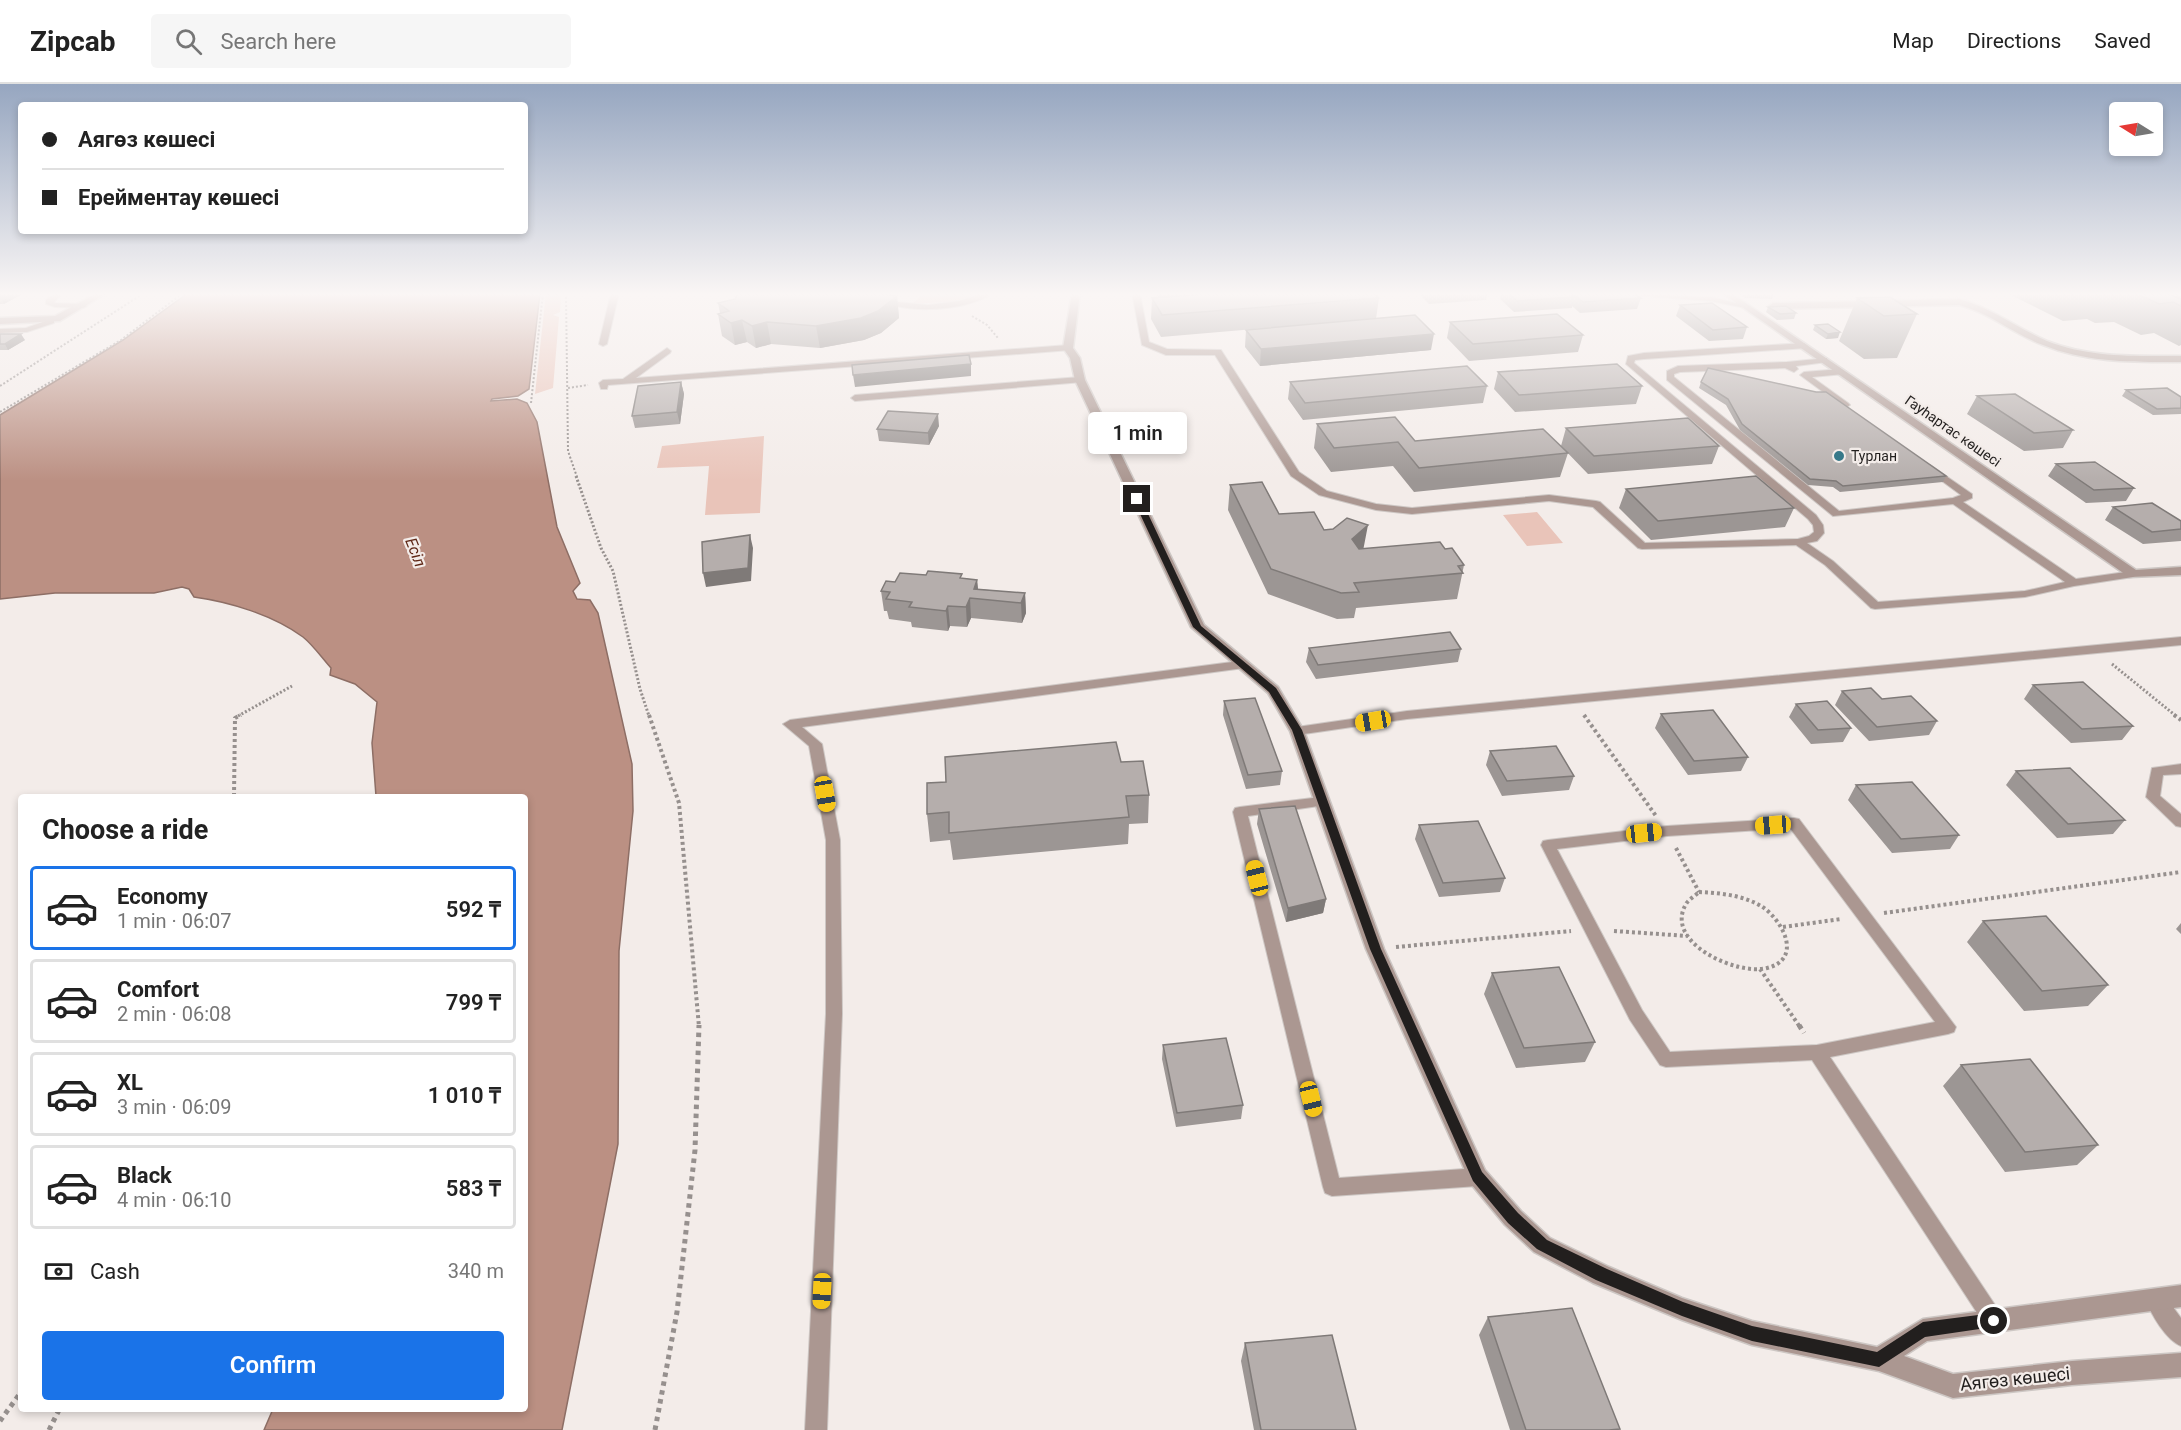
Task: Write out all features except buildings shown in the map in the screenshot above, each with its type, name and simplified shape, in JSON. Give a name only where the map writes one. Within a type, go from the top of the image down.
[{"type":"street","name":"Аягөз көшесі","points":[[1073,356],[1080,380],[1198,627],[1273,690],[1297,730],[1375,949],[1478,1177],[1513,1218],[1542,1245],[1601,1275],[1682,1309],[1752,1333],[1879,1359],[1953,1386],[2072,1372],[2181,1365]]},
{"type":"street","name":"Гауhартас көшесі","points":[[1818,356],[2133,574]]},
{"type":"street","points":[[2087,356],[2181,359]]},
{"type":"street","points":[[2133,574],[2181,571]]},
{"type":"street","points":[[1879,1359],[1923,1330],[2181,1296]]},
{"type":"lane","points":[[627,380],[661,356]]},
{"type":"lane","points":[[604,387],[603,383],[627,380],[964,356]]},
{"type":"lane","points":[[1220,356],[1295,474],[1323,493],[1376,507],[1412,511],[1549,498],[1596,504],[1642,546],[1798,542],[1813,539],[1819,533],[1818,525],[1812,517],[1630,364],[1631,358],[1647,356]]},
{"type":"lane","points":[[1824,360],[1787,365],[1678,369],[1670,373],[1670,378],[1837,514],[1955,501],[1968,496],[1920,461]]},
{"type":"lane","points":[[1787,365],[1852,411]]},
{"type":"lane","points":[[1804,375],[1841,372]]},
{"type":"lane","points":[[855,398],[1080,380]]},
{"type":"lane","points":[[1955,501],[2074,583]]},
{"type":"lane","points":[[1798,542],[1828,563],[1875,606],[2025,594],[2074,583],[2133,574]]},
{"type":"lane","points":[[1297,730],[1407,715],[1573,701],[2181,641]]},
{"type":"lane","points":[[816,1430],[834,1014],[833,840],[815,744],[790,724],[1240,664]]},
{"type":"lane","points":[[2181,769],[2157,771],[2153,797],[2181,822]]},
{"type":"lane","points":[[1321,802],[1240,812],[1332,1187],[1478,1177]]},
{"type":"lane","points":[[1794,823],[1865,916],[1948,1027],[1817,1052],[1666,1060],[1636,1015],[1589,929],[1548,845],[1667,831],[1794,823]]},
{"type":"lane","points":[[1817,1052],[1994,1321]]},
{"type":"lane","points":[[2155,1299],[2181,1336]]},
{"type":"path","points":[[0,386],[47,356]]},
{"type":"path","points":[[0,412],[94,356]]},
{"type":"path","points":[[531,403],[536,356]]},
{"type":"path","points":[[567,356],[568,451],[600,548],[613,572],[640,689],[679,803],[699,1020],[694,1162],[677,1312],[656,1430]]},
{"type":"path","points":[[2093,648],[2181,720]]},
{"type":"path","points":[[234,794],[235,718],[292,686]]},
{"type":"path","points":[[1573,701],[1667,831],[1699,892]]},
{"type":"path","points":[[1783,927],[2181,872]]},
{"type":"path","points":[[1699,892],[1735,895],[1753,902],[1771,914],[1783,927],[1788,942],[1787,954],[1781,962],[1760,969],[1740,968],[1721,962],[1704,952],[1688,936],[1682,914],[1686,903],[1699,892]]},
{"type":"path","points":[[1375,949],[1589,929],[1688,936]]},
{"type":"path","points":[[1760,969],[1817,1052]]},
{"type":"path","points":[[0,1421],[18,1396]]},
{"type":"path","points":[[49,1430],[58,1412]]},
{"type":"shaded area","points":[[539,356],[556,356],[553,388],[535,394]]},
{"type":"shaded area","points":[[764,436],[760,513],[705,515],[709,466],[657,468],[662,446]]},
{"type":"shaded area","points":[[1537,512],[1563,543],[1527,546],[1503,515]]},
{"type":"water","name":"Есіл","points":[[97,356],[533,356],[529,389],[518,396],[491,401],[517,399],[527,403],[537,422],[557,527],[580,583],[573,591],[577,599],[590,600],[598,613],[632,764],[633,811],[619,951],[618,1144],[562,1430],[264,1430],[272,1412],[528,1412],[528,794],[376,794],[372,743],[377,702],[355,684],[330,675],[331,668],[303,637],[265,616],[222,602],[194,597],[189,589],[182,587],[154,593],[55,593],[0,599],[0,415]]},
{"type":"place","name":"Турлан","points":[[1839,456]]},
{"type":"route","points":[[1137,499],[1198,627],[1273,690],[1297,730],[1375,949],[1478,1177],[1513,1218],[1542,1245],[1601,1275],[1682,1309],[1752,1333],[1879,1359],[1923,1330],[1994,1321]]}]
